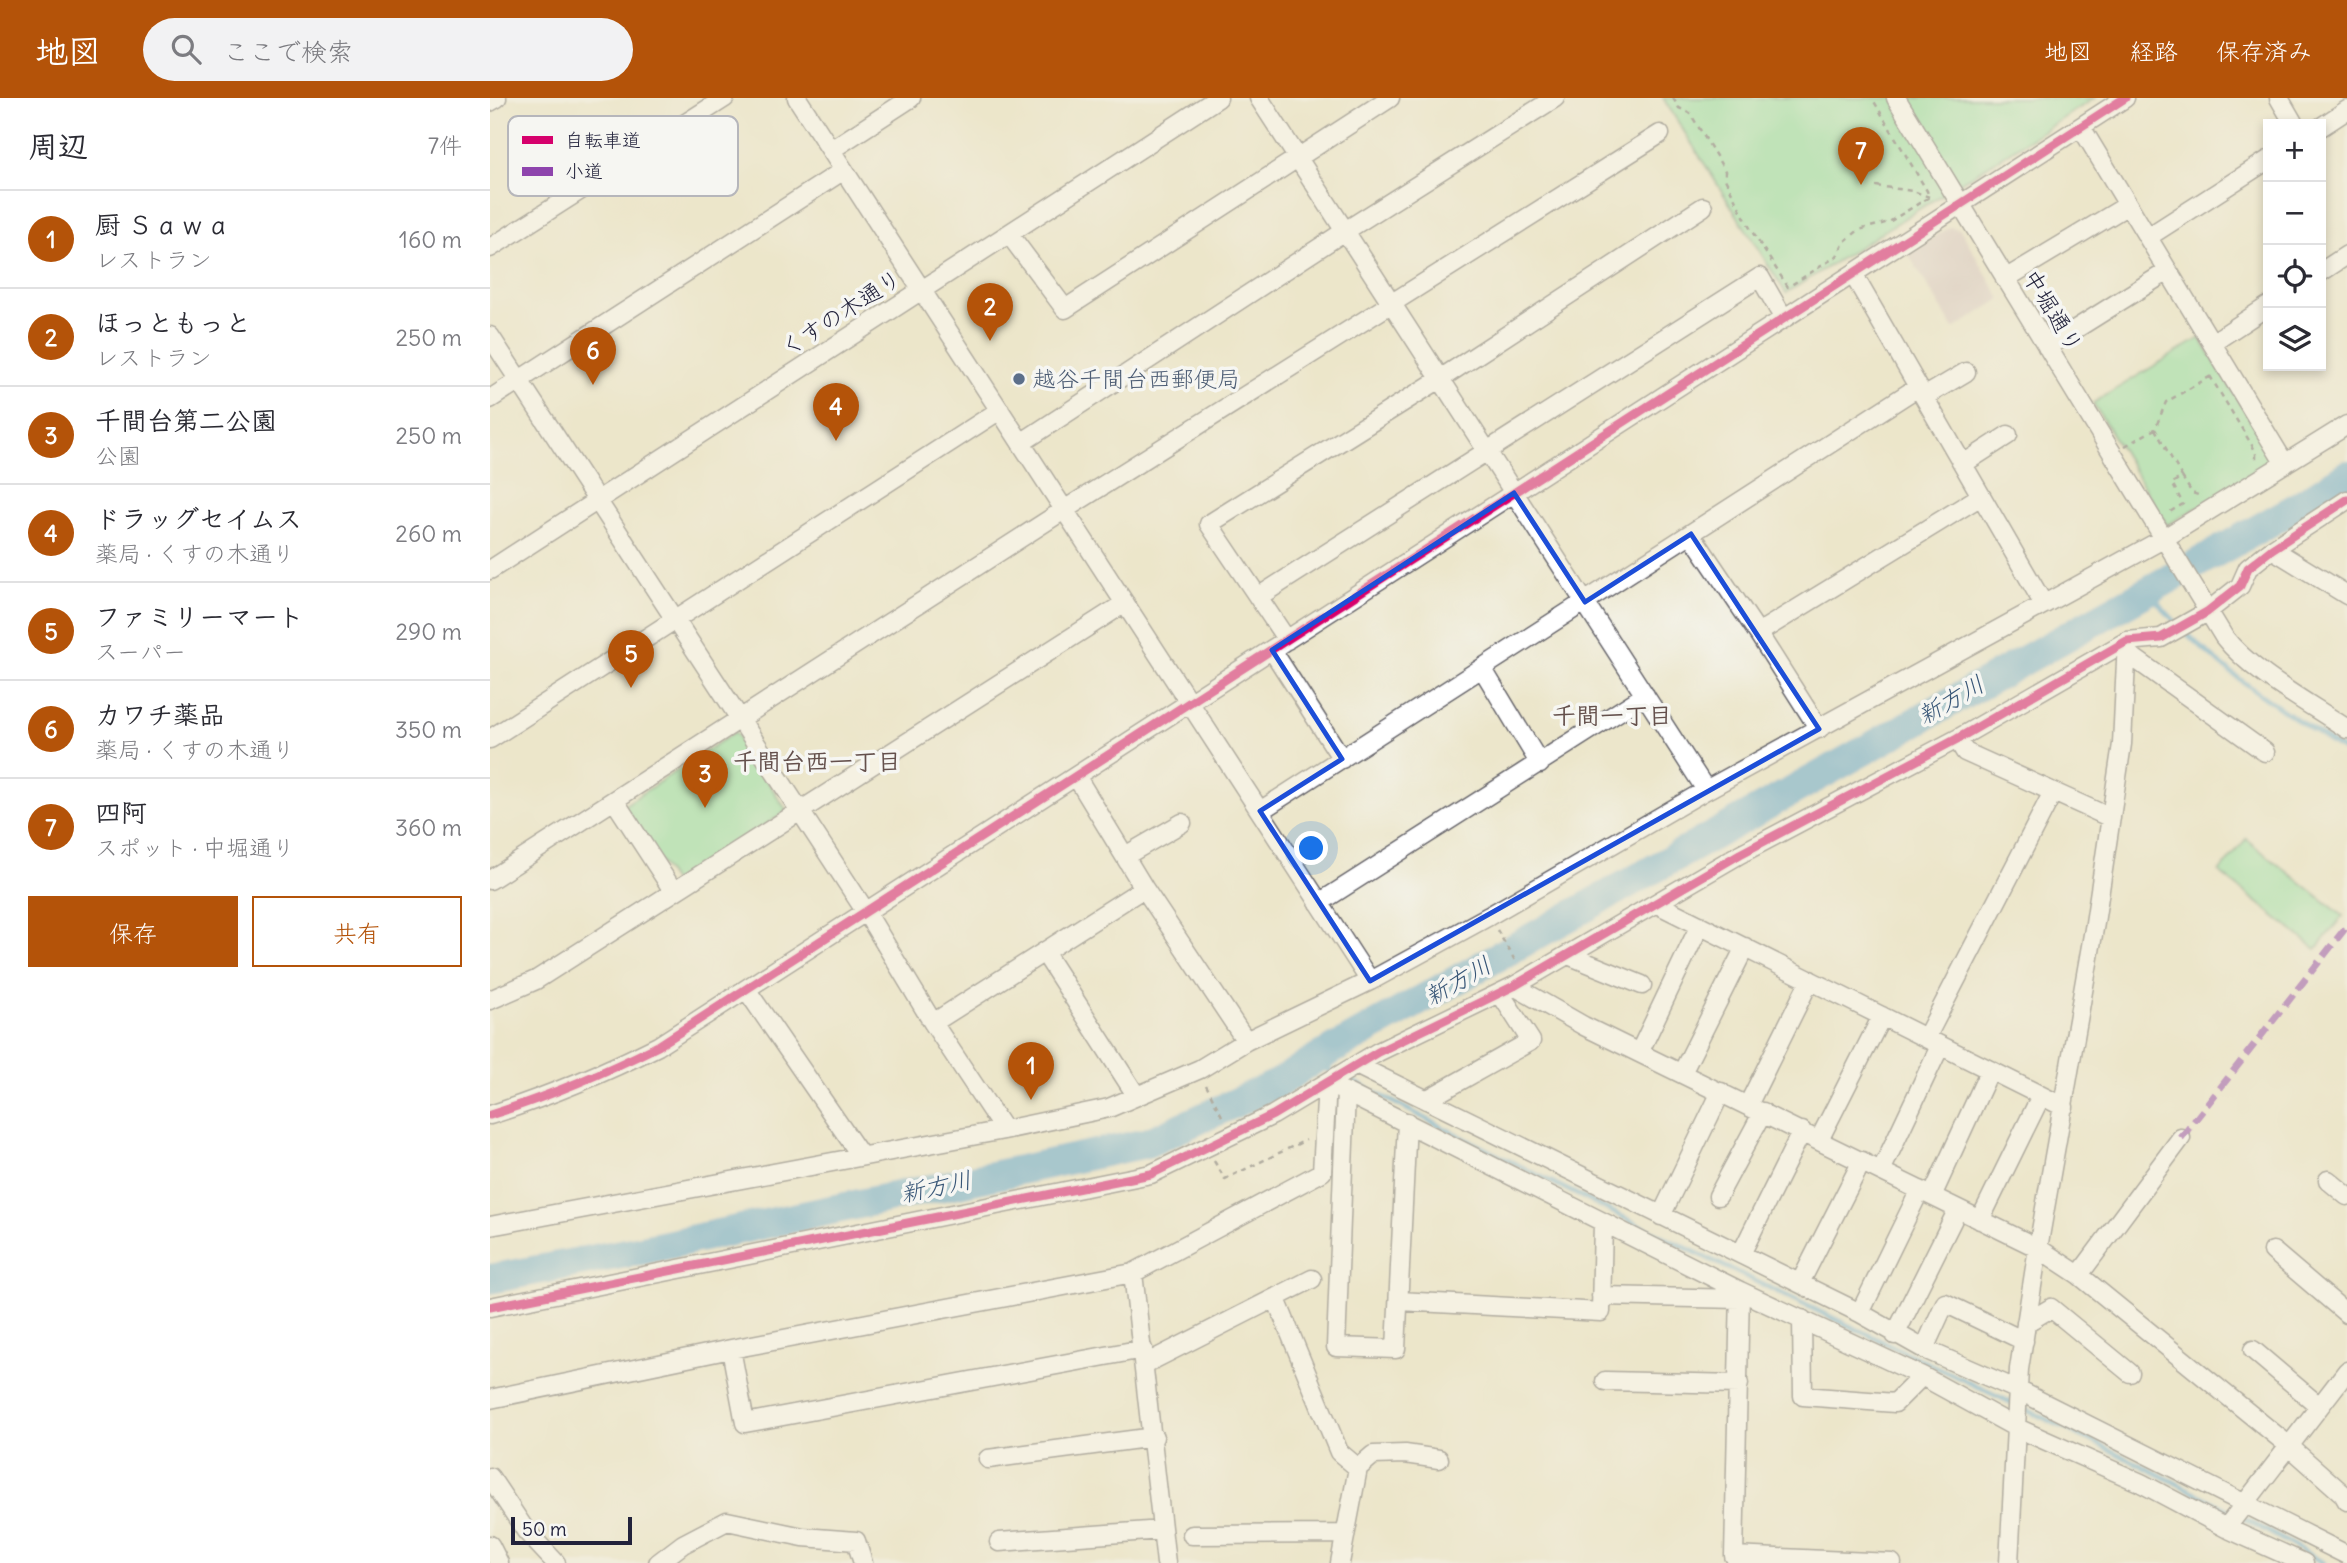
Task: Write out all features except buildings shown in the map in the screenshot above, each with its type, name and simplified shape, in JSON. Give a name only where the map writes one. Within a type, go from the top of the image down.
[{"type":"street","points":[[490,102],[497,98]]},
{"type":"street","points":[[697,116],[725,98]]},
{"type":"street","points":[[797,98],[1370,981]]},
{"type":"street","points":[[831,150],[911,98]]},
{"type":"street","name":"くすの木通り","points":[[490,570],[1218,98]]},
{"type":"street","points":[[1259,98],[1706,790]]},
{"type":"street","points":[[1009,234],[1065,309],[1390,98]]},
{"type":"street","points":[[1021,443],[1047,420],[1555,98]]},
{"type":"street","name":"中堀通り","points":[[1896,98],[2203,606]]},
{"type":"street","points":[[2279,98],[2291,119]]},
{"type":"street","points":[[2344,98],[2347,103]]},
{"type":"street","points":[[490,1115],[535,1101],[598,1076],[657,1046],[2121,99]]},
{"type":"street","points":[[2326,124],[2347,110]]},
{"type":"street","points":[[2081,127],[2285,464]]},
{"type":"street","points":[[490,880],[1064,510],[1660,134]]},
{"type":"street","points":[[2148,237],[2263,163]]},
{"type":"street","points":[[490,398],[844,170]]},
{"type":"street","points":[[490,248],[571,196]]},
{"type":"street","points":[[2005,279],[2128,205]]},
{"type":"street","points":[[1287,640],[1209,524],[1440,379],[1703,207]]},
{"type":"street","points":[[2326,269],[2347,255]]},
{"type":"street","points":[[2047,347],[2168,271]]},
{"type":"street","points":[[1853,274],[2043,603]]},
{"type":"street","points":[[1258,597],[1760,277],[1784,319]]},
{"type":"street","points":[[2211,343],[2265,308]]},
{"type":"street","points":[[490,336],[866,912],[933,1023],[1004,1130]]},
{"type":"street","points":[[1260,811],[1691,534],[1921,392],[1966,372]]},
{"type":"street","points":[[490,739],[1000,410]]},
{"type":"street","points":[[490,1226],[1109,1108],[1200,1069],[1246,1041],[1370,981],[1489,916],[1706,790],[2043,603],[2166,544],[2347,425]]},
{"type":"street","points":[[1963,464],[2008,435]]},
{"type":"street","points":[[1758,633],[1980,496]]},
{"type":"street","points":[[490,1307],[1151,1174],[1273,1115],[1378,1052],[1568,955],[1740,854],[2127,648],[2161,638],[2189,622],[2203,606],[2240,586],[2248,568],[2272,549],[2347,500]]},
{"type":"street","points":[[1691,534],[1819,729]]},
{"type":"street","points":[[2272,549],[2347,595]]},
{"type":"street","points":[[490,1000],[536,981],[1125,603]]},
{"type":"street","points":[[2203,606],[2234,649],[2347,729]]},
{"type":"street","points":[[2127,648],[2134,658],[2264,752]]},
{"type":"street","points":[[2008,1563],[2015,1427],[2026,1322],[2111,818],[2122,744],[2127,648]]},
{"type":"street","points":[[1272,650],[1342,759]]},
{"type":"street","points":[[1482,668],[1540,764]]},
{"type":"street","points":[[1319,902],[1645,695]]},
{"type":"street","points":[[1957,739],[1965,752],[2111,818]]},
{"type":"street","points":[[1076,776],[1144,888],[1246,1041]]},
{"type":"street","points":[[1881,1171],[1933,1042],[2053,792]]},
{"type":"street","points":[[614,800],[674,892]]},
{"type":"street","points":[[1125,856],[1182,823]]},
{"type":"street","points":[[933,1023],[1144,888]]},
{"type":"street","points":[[1657,904],[2064,1107]]},
{"type":"street","points":[[1639,1053],[1700,925]]},
{"type":"street","points":[[1682,1073],[1745,947]]},
{"type":"street","points":[[1044,952],[1136,1095]]},
{"type":"street","points":[[1568,955],[1642,985]]},
{"type":"street","points":[[1718,1196],[1810,980]]},
{"type":"street","points":[[1512,984],[1584,1026],[2038,1248],[2079,1275],[2288,1445],[2343,1494],[2347,1501]]},
{"type":"street","points":[[1426,1100],[1531,1041],[1512,984]]},
{"type":"street","points":[[746,989],[861,1156]]},
{"type":"street","points":[[1819,1140],[1882,1016]]},
{"type":"street","points":[[1356,1065],[1860,1312],[1895,1335],[1923,1349],[2018,1390],[2347,1555]]},
{"type":"street","points":[[1860,1312],[1990,1070]]},
{"type":"street","points":[[1327,1083],[1603,1222],[1740,1295],[1802,1319],[1922,1376],[2015,1427],[2141,1483],[2226,1528],[2297,1561]]},
{"type":"street","points":[[490,1399],[731,1349],[1133,1273],[1321,1172],[1327,1083]]},
{"type":"street","points":[[1346,1092],[1336,1346],[1396,1349],[1407,1122]]},
{"type":"street","points":[[1661,1216],[1721,1092]]},
{"type":"street","points":[[1980,1220],[2041,1096]]},
{"type":"street","points":[[1741,1254],[1802,1131]]},
{"type":"street","points":[[2079,1275],[2181,1138]]},
{"type":"street","points":[[1800,1283],[1862,1161]]},
{"type":"street","points":[[2328,1180],[2347,1196]]},
{"type":"street","points":[[1895,1335],[1958,1209]]},
{"type":"street","points":[[1399,1301],[1601,1312],[1603,1222]]},
{"type":"street","points":[[2273,1251],[2347,1314]]},
{"type":"street","points":[[1133,1273],[1154,1437],[1166,1563]]},
{"type":"street","points":[[731,1349],[745,1423],[1144,1357],[1276,1299],[1312,1279]]},
{"type":"street","points":[[1601,1296],[1740,1295]]},
{"type":"street","points":[[1740,1295],[1734,1556],[1892,1563]]},
{"type":"street","points":[[1276,1299],[1339,1452],[1358,1468]]},
{"type":"street","points":[[1923,1349],[1945,1303],[2024,1341]]},
{"type":"street","points":[[2026,1322],[2051,1308],[2130,1373]]},
{"type":"street","points":[[1802,1319],[1803,1396],[1895,1403],[1922,1376]]},
{"type":"street","points":[[2253,1350],[2319,1406]]},
{"type":"street","points":[[2226,1528],[2347,1371]]},
{"type":"street","points":[[1605,1381],[1738,1384]]},
{"type":"street","points":[[988,1459],[1154,1437]]},
{"type":"street","points":[[1340,1563],[1358,1468],[1373,1455],[1405,1454],[1439,1459]]},
{"type":"street","points":[[490,1477],[526,1531],[556,1563]]},
{"type":"street","points":[[657,1563],[682,1544],[727,1521],[803,1537],[856,1541],[863,1563]]},
{"type":"street","points":[[999,1542],[1162,1530]]},
{"type":"street","points":[[1192,1535],[1345,1534]]},
{"type":"street","points":[[490,1545],[499,1563]]},
{"type":"path","points":[[1673,98],[1679,108],[1690,113],[1725,171],[1725,179],[1741,212],[1788,286],[1837,256],[1845,241],[1859,230],[1889,222],[1928,197]]},
{"type":"path","points":[[1872,98],[1928,197]]},
{"type":"path","points":[[1876,186],[1913,191],[1928,197]]},
{"type":"path","points":[[2112,454],[2155,429],[2166,402],[2226,367]]},
{"type":"path","points":[[2210,376],[2256,452],[2253,468]]},
{"type":"path","points":[[2155,429],[2192,493],[2200,496],[2213,493]]},
{"type":"path","points":[[2152,521],[2183,505],[2172,483],[2182,477]]},
{"type":"path","points":[[1495,926],[1512,984]]},
{"type":"path","points":[[1212,1098],[1228,1129]]},
{"type":"path","points":[[1214,1160],[1224,1179],[1305,1140],[1323,1144]]},
{"type":"highlighted area","points":[[1514,493],[1585,602],[1691,534],[1819,729],[1370,981],[1260,811],[1342,759],[1272,650]]},
{"type":"shaded area","points":[[1950,227],[1960,229],[2001,299],[1954,329],[1908,254]]},
{"type":"green space","points":[[1663,98],[2095,98],[1786,293]]},
{"type":"green space","points":[[2200,338],[2276,462],[2167,525],[2093,403]]},
{"type":"green space","points":[[735,732],[787,811],[675,885],[623,806]]},
{"type":"green space","points":[[2246,839],[2343,916],[2316,949],[2219,872]]},
{"type":"waterway","name":"新方川","points":[[490,1279],[647,1249],[1147,1143],[1279,1083],[1309,1063],[2297,507],[2347,475]]},
{"type":"waterway","points":[[2147,589],[2191,638],[2215,659],[2266,698],[2347,753]]},
{"type":"waterway","points":[[1309,1063],[1334,1072]]},
{"type":"waterway","points":[[1343,1076],[1608,1210],[2103,1446],[2270,1532],[2324,1563]]},
{"type":"marked path","points":[[2181,1138],[2347,926]]},
{"type":"cycle path","points":[[490,1115],[576,1084],[658,1046],[2125,98]]},
{"type":"cycle path","points":[[490,1307],[1151,1174],[1273,1115],[1378,1052],[1514,986],[1740,854],[1957,739],[2127,641],[2161,638],[2207,612],[2240,586],[2248,568],[2347,500]]},
{"type":"place","name":"四阿","points":[[1861,185]]},
{"type":"place","name":"ほっともっと","points":[[990,341]]},
{"type":"place","name":"越谷千間台西郵便局","points":[[1019,379]]},
{"type":"place","name":"カワチ薬品","points":[[593,385]]},
{"type":"place","name":"ドラッグセイムス","points":[[836,441]]},
{"type":"place","name":"ファミリーマート","points":[[631,688]]},
{"type":"place","name":"千間台第二公園","points":[[705,808]]},
{"type":"place","name":"厨 Ｓａｗａ","points":[[1031,1100]]},
{"type":"district","name":"千間一丁目","points":[[1612,716]]},
{"type":"district","name":"千間台西一丁目","points":[[817,762]]}]
